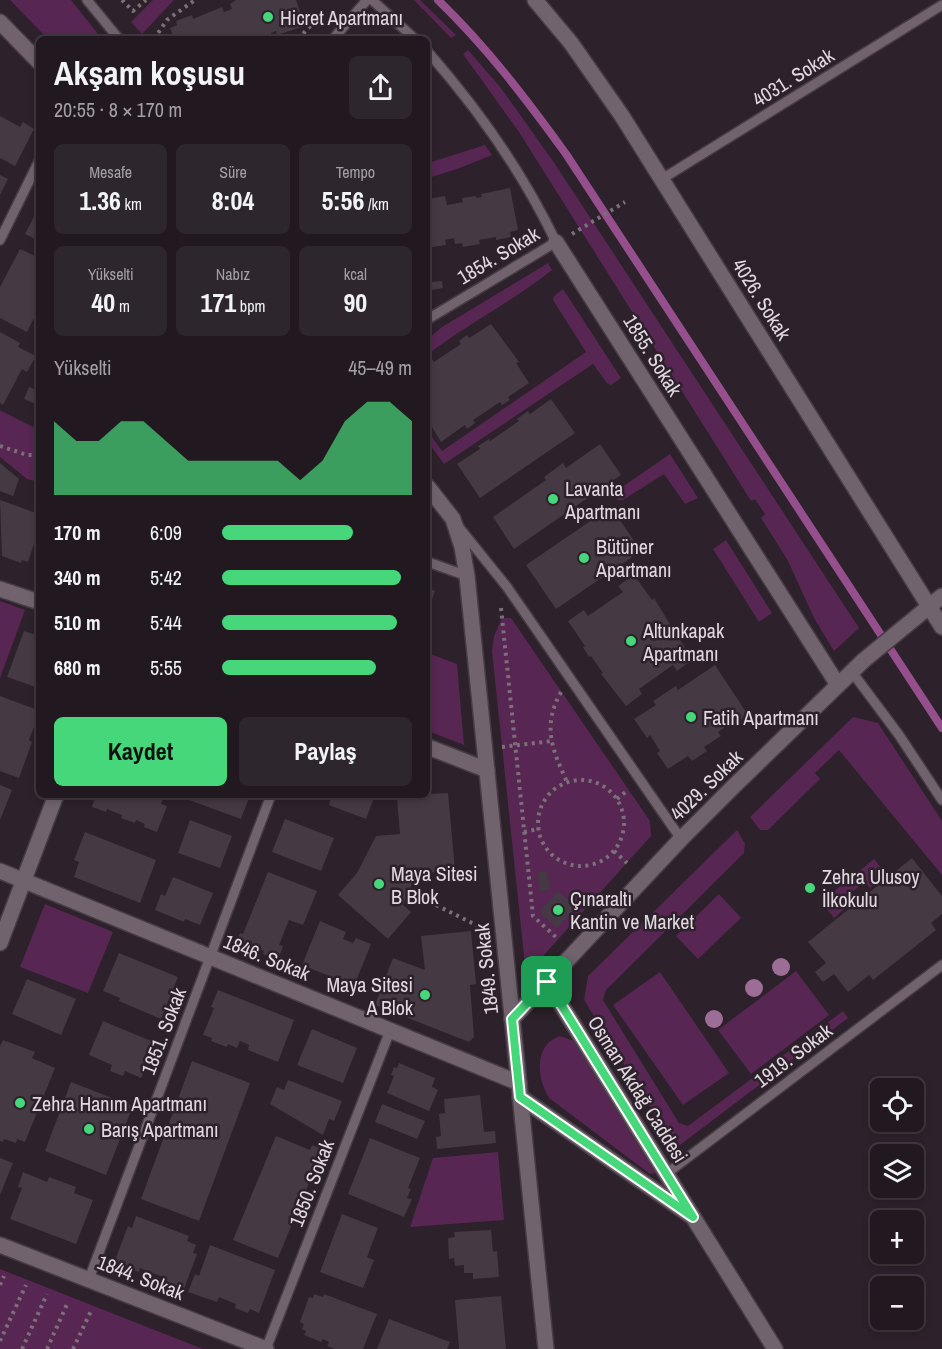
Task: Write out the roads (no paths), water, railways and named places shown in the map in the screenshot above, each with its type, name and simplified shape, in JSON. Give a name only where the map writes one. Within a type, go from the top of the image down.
[{"type":"street","name":"4026. Sokak","points":[[535,0],[571,43],[662,179],[942,627]]},
{"type":"street","points":[[0,22],[36,59]]},
{"type":"street","name":"1855. Sokak","points":[[556,242],[838,685]]},
{"type":"street","name":"1849. Sokak","points":[[430,490],[453,519],[462,548],[467,576],[546,1349]]},
{"type":"street","points":[[0,588],[36,601]]},
{"type":"street","name":"4029. Sokak","points":[[512,1019],[681,839],[864,660],[942,596]]},
{"type":"street","points":[[430,748],[487,770]]},
{"type":"street","points":[[0,943],[55,798]]},
{"type":"street","name":"1846. Sokak","points":[[0,871],[390,1030],[519,1090]]},
{"type":"street","name":"Osman Akdağ Caddesi","points":[[547,982],[775,1349]]},
{"type":"street","name":"Osman Akdağ Caddesi","points":[[519,1090],[693,1217]]},
{"type":"street","name":"1844. Sokak","points":[[0,1245],[266,1349]]},
{"type":"lane","points":[[87,0],[117,36]]},
{"type":"lane","points":[[336,36],[367,0]]},
{"type":"lane","points":[[372,0],[412,36]]},
{"type":"lane","name":"4031. Sokak","points":[[662,179],[942,5]]},
{"type":"lane","name":"1855. Sokak","points":[[430,54],[467,99],[499,144],[547,222],[556,242]]},
{"type":"lane","points":[[0,240],[36,167]]},
{"type":"lane","name":"1854. Sokak","points":[[430,318],[556,242]]},
{"type":"lane","points":[[453,519],[507,586],[681,839]]},
{"type":"lane","points":[[430,563],[467,576]]},
{"type":"lane","points":[[852,672],[894,728],[942,800]]},
{"type":"lane","name":"1851. Sokak","points":[[89,1280],[270,798]]},
{"type":"lane","name":"1919. Sokak","points":[[666,1174],[942,965]]},
{"type":"lane","name":"1850. Sokak","points":[[266,1349],[390,1030]]},
{"type":"waterway","points":[[438,0],[505,74],[566,154],[942,728]]},
{"type":"place","name":"Hicret Apartmanı","points":[[268,17]]},
{"type":"place","name":"Lavanta Apartmanı","points":[[553,499]]},
{"type":"place","name":"Bütüner Apartmanı","points":[[584,558]]},
{"type":"place","name":"Altunkapak Apartmanı","points":[[631,641]]},
{"type":"place","name":"Fatih Apartmanı","points":[[691,717]]},
{"type":"place","name":"Maya Sitesi B Blok","points":[[379,884]]},
{"type":"place","name":"Zehra Ulusoy İlkokulu","points":[[810,888]]},
{"type":"place","name":"Çınaraltı Kantin ve Market","points":[[558,910]]},
{"type":"place","name":"Maya Sitesi A Blok","points":[[425,995]]},
{"type":"place","name":"Zehra Hanım Apartmanı","points":[[20,1103]]},
{"type":"place","name":"Barış Apartmanı","points":[[89,1129]]}]
